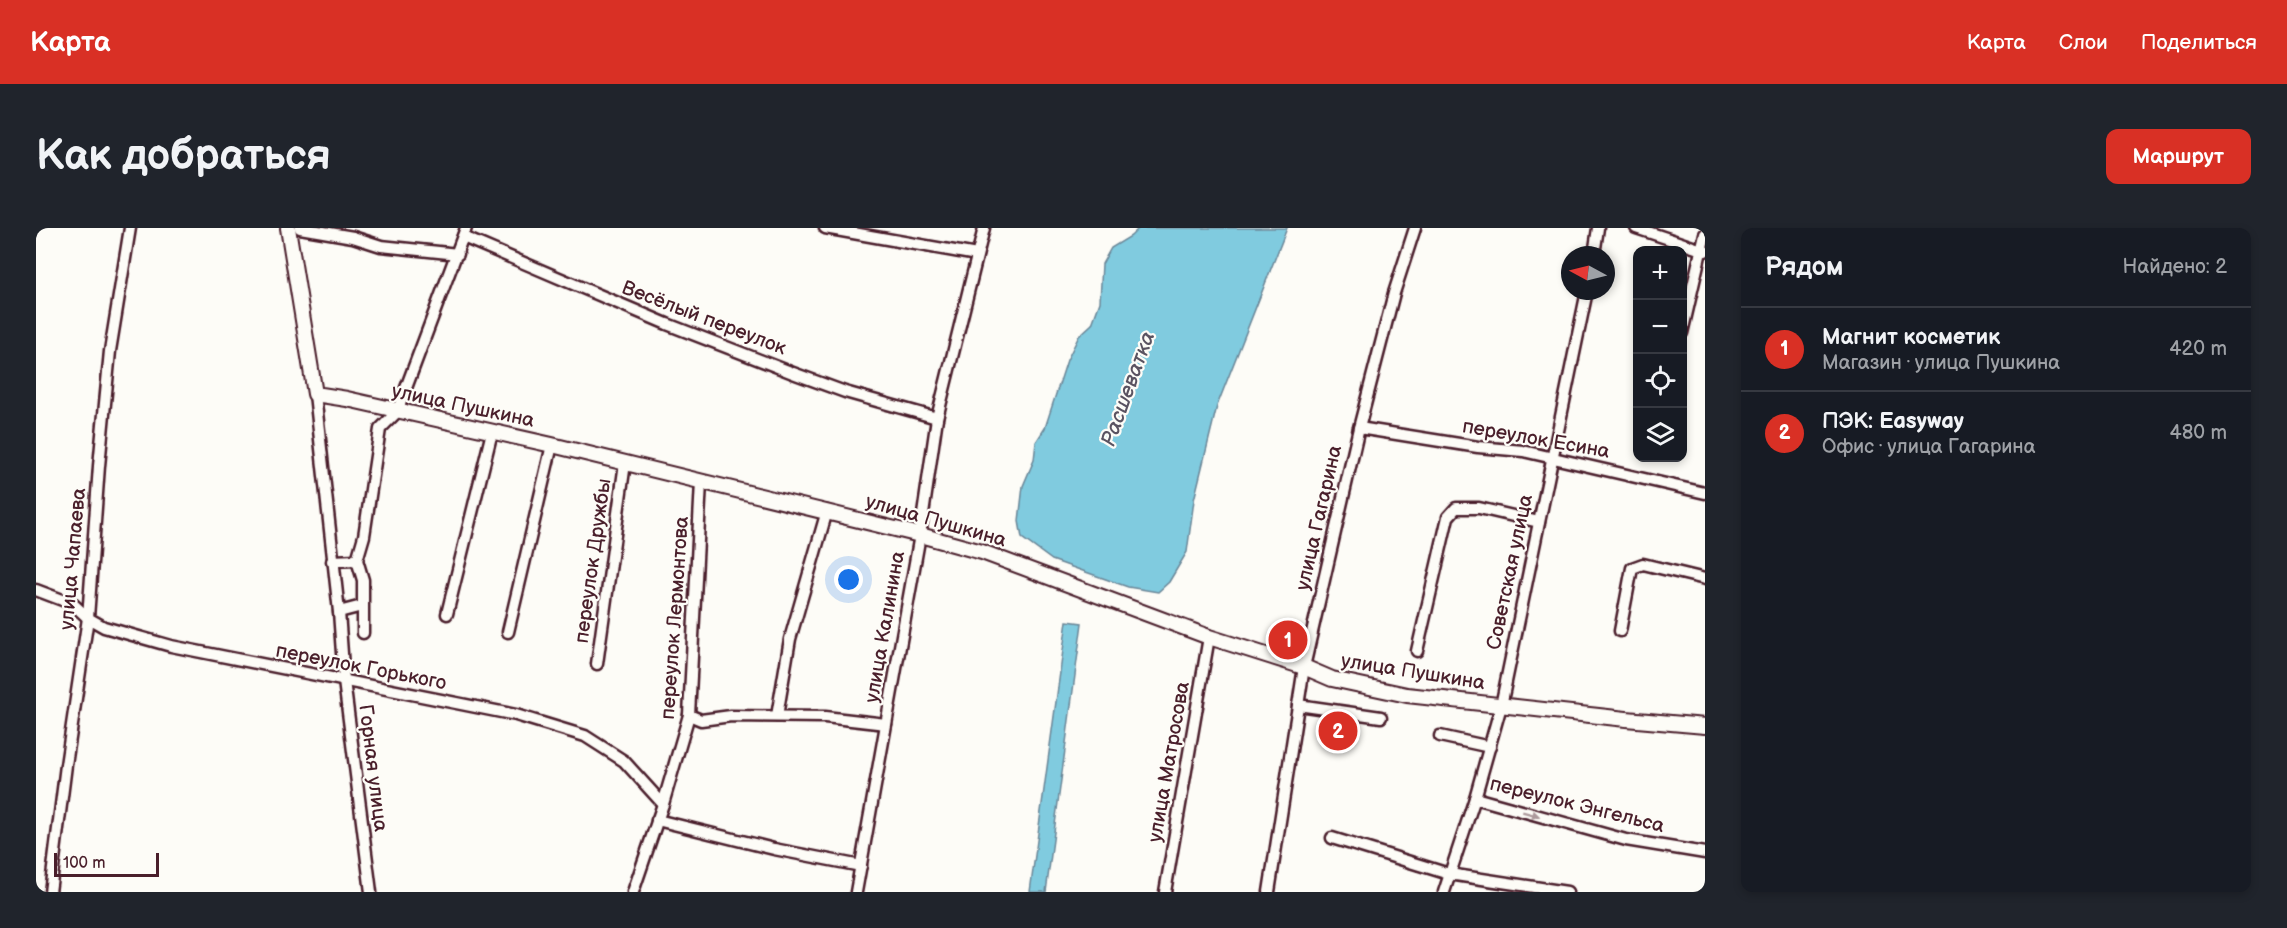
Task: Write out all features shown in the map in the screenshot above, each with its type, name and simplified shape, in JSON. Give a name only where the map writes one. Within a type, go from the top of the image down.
[{"type":"main road","points":[[288,228],[315,394]]},
{"type":"main road","name":"улица Пушкина","points":[[315,394],[347,399],[552,445],[827,511],[982,552],[1209,637],[1304,667],[1332,679],[1407,695],[1705,726]]},
{"type":"street","name":"улица Чапаева","points":[[50,892],[88,618],[110,351],[130,228]]},
{"type":"street","points":[[300,228],[353,237],[381,246],[458,254]]},
{"type":"street","points":[[825,228],[977,255]]},
{"type":"street","name":"улица Калинина","points":[[856,892],[920,535],[937,418],[984,228]]},
{"type":"street","name":"улица Гагарина","points":[[1269,892],[1304,667],[1359,428],[1394,293],[1415,228]]},
{"type":"street","points":[[1595,246],[1598,228]]},
{"type":"street","points":[[1636,228],[1703,250]]},
{"type":"street","points":[[363,633],[363,580],[357,560],[364,536],[380,429],[397,412],[464,233]]},
{"type":"street","name":"Весёлый переулок","points":[[464,233],[667,324],[845,392],[937,418]]},
{"type":"street","points":[[1687,316],[1705,234]]},
{"type":"street","name":"Советская улица","points":[[1444,892],[1475,798],[1501,706],[1585,300]]},
{"type":"street","name":"Горная улица","points":[[315,394],[339,612],[344,681],[371,892]]},
{"type":"street","name":"переулок Есина","points":[[1359,428],[1478,447],[1523,451],[1705,493]]},
{"type":"street","points":[[447,614],[492,432]]},
{"type":"street","points":[[508,632],[552,445]]},
{"type":"street","name":"переулок Дружбы","points":[[597,664],[625,463]]},
{"type":"street","name":"переулок Лермонтова","points":[[633,892],[663,804],[689,715],[701,482]]},
{"type":"street","points":[[1417,651],[1445,526],[1448,517],[1456,508],[1479,508],[1539,522]]},
{"type":"street","points":[[777,716],[790,639],[827,511]]},
{"type":"street","points":[[332,561],[357,560]]},
{"type":"street","points":[[1620,631],[1632,568],[1642,564],[1705,579]]},
{"type":"street","name":"переулок Горького","points":[[36,590],[73,604],[88,618],[104,627],[171,646],[516,715],[585,736],[624,761],[663,804]]},
{"type":"street","points":[[339,612],[362,606]]},
{"type":"street","name":"улица Матросова","points":[[1165,892],[1209,637]]},
{"type":"street","points":[[1298,705],[1381,717]]},
{"type":"street","points":[[689,715],[701,720],[731,716],[825,717],[886,724]]},
{"type":"street","points":[[1440,736],[1490,747]]},
{"type":"street","name":"переулок Энгельса","points":[[1475,798],[1626,840],[1705,853]]},
{"type":"street","points":[[657,820],[774,849],[861,866]]},
{"type":"street","points":[[1332,838],[1449,874],[1567,892]]},
{"type":"water","name":"Расшеватка","points":[[1139,228],[1287,228],[1217,406],[1194,500],[1187,552],[1169,582],[1158,592],[1128,587],[1052,560],[1022,538],[1019,521],[1023,486],[1034,460],[1036,442],[1045,428],[1067,360],[1079,336],[1092,324],[1100,302],[1102,264],[1111,248],[1131,236]]},
{"type":"water","points":[[1067,621],[1082,623],[1046,892],[1030,892]]},
{"type":"place","name":"Магнит косметик","points":[[1288,640]]},
{"type":"place","name":"ПЭК: Easyway","points":[[1338,731]]}]
